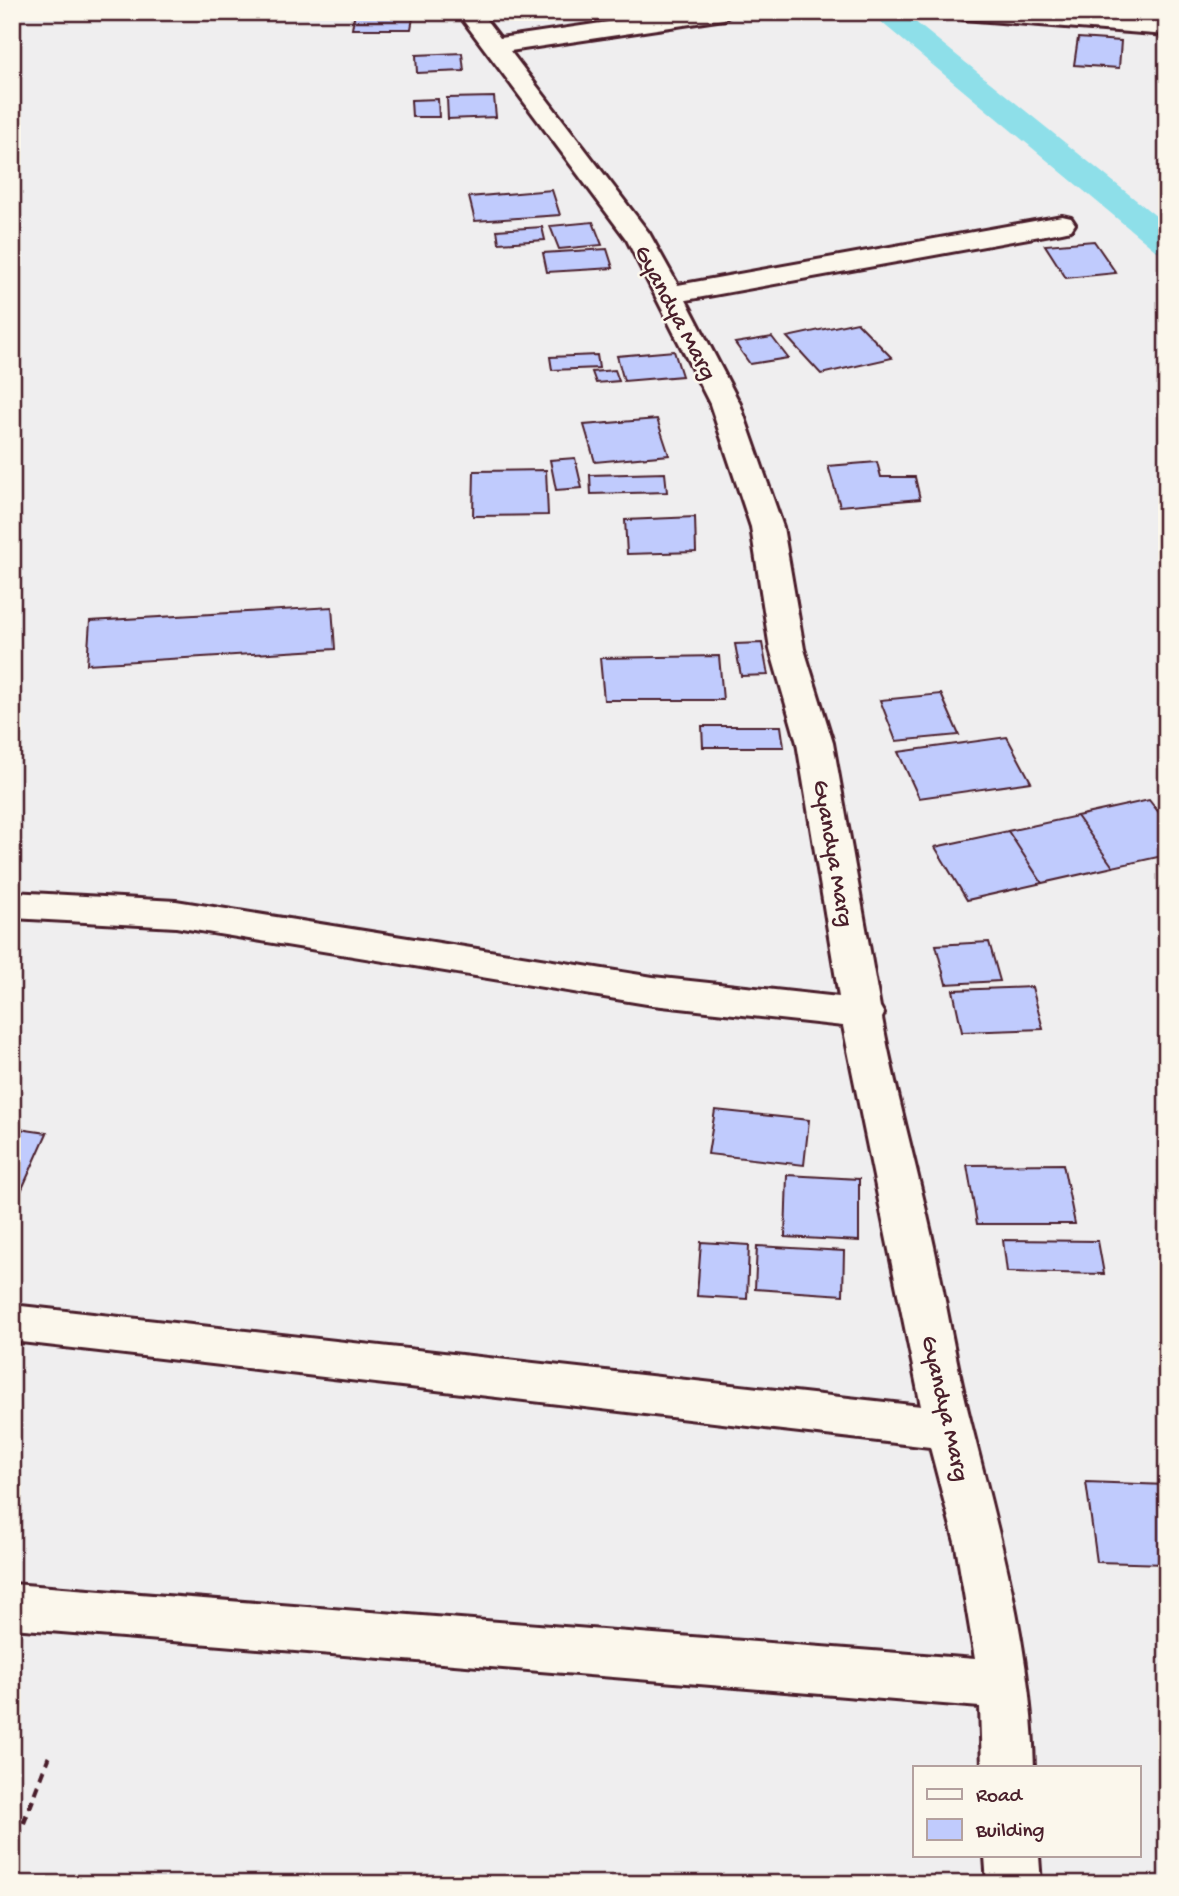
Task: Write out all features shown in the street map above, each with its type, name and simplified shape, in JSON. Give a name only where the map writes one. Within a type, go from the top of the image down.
[{"type":"street","name":"Gyandya Marg","points":[[468,12],[640,239],[725,404],[767,527],[787,649],[815,743],[864,1014],[871,1071],[908,1224],[949,1429],[980,1546],[1005,1685],[1008,1766]]},
{"type":"street","points":[[494,46],[721,12]]},
{"type":"street","points":[[962,12],[1167,28]]},
{"type":"street","points":[[670,295],[1062,224]]},
{"type":"street","points":[[12,905],[176,914],[653,991],[864,1014]]},
{"type":"street","points":[[12,1323],[949,1429]]},
{"type":"street","points":[[12,1606],[1005,1685]]},
{"type":"street","points":[[1012,1857],[1014,1884]]},
{"type":"path","points":[[12,1853],[49,1757]]},
{"type":"building","points":[[355,12],[414,12],[411,29],[352,29]]},
{"type":"building","points":[[1078,38],[1121,41],[1119,68],[1074,65]]},
{"type":"building","points":[[462,53],[464,71],[417,73],[416,55]]},
{"type":"building","points":[[494,97],[496,117],[448,119],[447,98]]},
{"type":"building","points":[[438,99],[439,117],[412,117],[411,100]]},
{"type":"building","points":[[552,190],[560,215],[475,221],[469,197]]},
{"type":"building","points":[[593,222],[602,245],[559,249],[550,226]]},
{"type":"building","points":[[542,227],[545,240],[499,243],[497,230]]},
{"type":"building","points":[[1094,241],[1116,273],[1066,278],[1045,245]]},
{"type":"building","points":[[607,249],[613,268],[547,272],[543,253]]},
{"type":"building","points":[[857,322],[892,358],[821,374],[787,337]]},
{"type":"building","points":[[772,337],[788,358],[750,364],[735,343]]},
{"type":"building","points":[[674,351],[682,376],[624,381],[617,356]]},
{"type":"building","points":[[597,355],[599,368],[552,370],[550,357]]},
{"type":"building","points":[[615,370],[619,381],[596,383],[592,372]]},
{"type":"building","points":[[657,419],[669,455],[595,462],[584,425]]},
{"type":"building","points":[[575,458],[582,488],[556,490],[550,460]]},
{"type":"building","points":[[877,462],[881,477],[915,477],[920,499],[840,506],[828,466]]},
{"type":"building","points":[[546,470],[548,515],[473,516],[474,471]]},
{"type":"building","points":[[665,473],[667,492],[591,494],[590,475]]},
{"type":"building","points":[[695,517],[696,552],[627,554],[625,520]]},
{"type":"building","points":[[332,607],[335,649],[87,664],[90,621]]},
{"type":"building","points":[[762,643],[768,675],[741,676],[735,644]]},
{"type":"building","points":[[719,656],[723,700],[604,700],[600,658]]},
{"type":"building","points":[[941,694],[959,735],[896,741],[880,700]]},
{"type":"building","points":[[702,726],[781,726],[784,747],[703,747]]},
{"type":"building","points":[[1007,737],[1031,782],[919,798],[898,752]]},
{"type":"building","points":[[1149,800],[1167,823],[1167,855],[1113,867],[1077,816]]},
{"type":"building","points":[[1077,816],[1113,867],[1042,883],[1008,831]]},
{"type":"building","points":[[1008,831],[1042,883],[967,900],[935,847]]},
{"type":"building","points":[[989,942],[1000,981],[946,984],[936,945]]},
{"type":"building","points":[[1032,987],[1043,1029],[962,1032],[953,990]]},
{"type":"building","points":[[715,1110],[809,1120],[804,1165],[708,1154]]},
{"type":"building","points":[[12,1128],[47,1133],[17,1200],[12,1199]]},
{"type":"building","points":[[1063,1164],[1075,1224],[977,1224],[967,1165]]},
{"type":"building","points":[[787,1175],[859,1179],[859,1241],[785,1237]]},
{"type":"building","points":[[1003,1240],[1098,1241],[1104,1274],[1007,1272]]},
{"type":"building","points":[[701,1242],[749,1245],[747,1299],[697,1296]]},
{"type":"building","points":[[757,1246],[844,1251],[843,1295],[755,1289]]},
{"type":"building","points":[[1086,1482],[1167,1485],[1167,1564],[1097,1562]]},
{"type":"waterway","points":[[884,12],[1167,243]]}]
